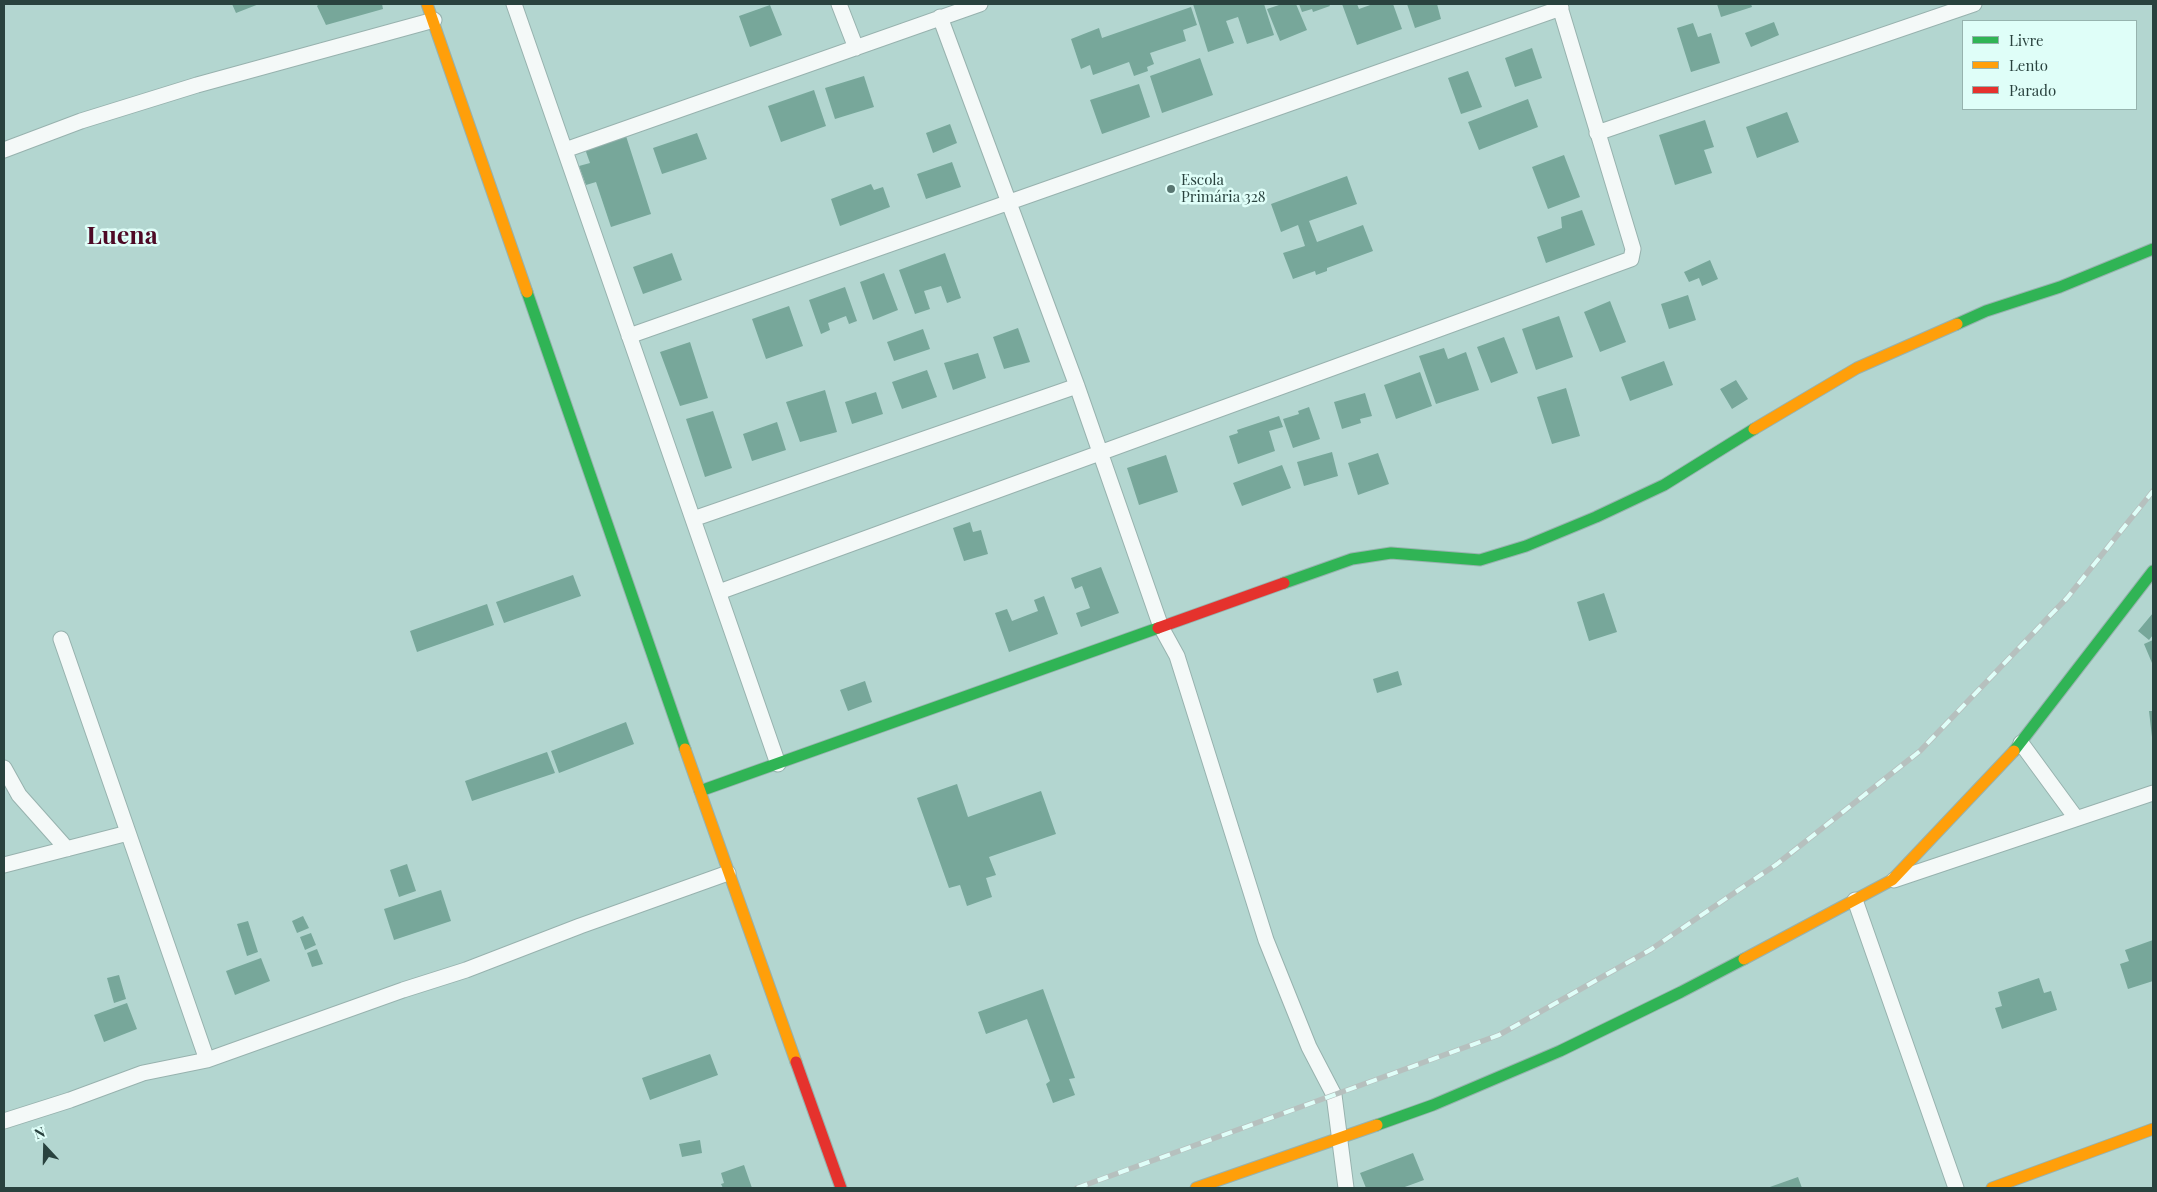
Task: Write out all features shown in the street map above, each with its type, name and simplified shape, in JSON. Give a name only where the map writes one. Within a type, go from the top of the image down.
[{"type":"street","points":[[427,4],[700,792],[841,1188]]},
{"type":"street","points":[[514,4],[778,764]]},
{"type":"street","points":[[839,4],[856,48]]},
{"type":"street","points":[[565,150],[980,4]]},
{"type":"street","points":[[1597,133],[1933,10],[1974,4]]},
{"type":"street","points":[[630,336],[1560,6],[1633,249],[1631,258],[718,592]]},
{"type":"street","points":[[940,17],[1077,386],[1161,627],[1178,656],[1266,940],[1309,1047],[1334,1095],[1346,1188]]},
{"type":"street","points":[[4,150],[81,121],[197,85],[434,20]]},
{"type":"street","points":[[700,792],[1352,558],[1391,554],[1480,560],[1526,546],[1596,517],[1664,485],[1857,368],[1986,311],[2060,287],[2153,249]]},
{"type":"street","points":[[693,519],[1077,386]]},
{"type":"street","points":[[1892,880],[2020,743],[2153,571]]},
{"type":"street","points":[[61,639],[207,1060]]},
{"type":"street","points":[[2020,743],[2076,818]]},
{"type":"street","points":[[4,768],[19,795],[67,849]]},
{"type":"street","points":[[1196,1188],[1433,1105],[1560,1051],[1681,992],[1892,880],[2153,793]]},
{"type":"street","points":[[4,865],[128,833]]},
{"type":"street","points":[[4,1121],[70,1100],[143,1073],[207,1060],[403,990],[466,970],[537,941],[728,872]]},
{"type":"street","points":[[1855,900],[1956,1188]]},
{"type":"street","points":[[1992,1188],[2153,1129]]},
{"type":"building","points":[[232,4],[259,4],[236,13]]},
{"type":"building","points":[[319,4],[382,4],[383,9],[326,25],[317,6]]},
{"type":"building","points":[[1193,4],[1264,4],[1274,35],[1247,44],[1238,17],[1226,21],[1234,43],[1208,52]]},
{"type":"building","points":[[1282,4],[1296,4],[1307,30],[1280,41],[1267,9]]},
{"type":"building","points":[[1299,4],[1329,4],[1330,6],[1313,12],[1312,9],[1302,12]]},
{"type":"building","points":[[1342,4],[1357,4],[1359,9],[1373,4],[1393,4],[1402,29],[1357,45]]},
{"type":"building","points":[[1407,4],[1437,4],[1441,19],[1415,28]]},
{"type":"building","points":[[1717,4],[1751,4],[1752,7],[1721,17]]},
{"type":"building","points":[[770,5],[782,35],[750,47],[739,16]]},
{"type":"building","points":[[1191,7],[1197,25],[1183,30],[1186,41],[1150,53],[1154,64],[1147,67],[1148,71],[1134,76],[1129,62],[1093,75],[1090,65],[1081,69],[1071,39],[1099,28],[1102,38]]},
{"type":"building","points":[[1774,22],[1779,35],[1751,47],[1745,33]]},
{"type":"building","points":[[1693,23],[1698,37],[1711,33],[1720,63],[1691,72],[1677,28]]},
{"type":"building","points":[[1532,48],[1542,78],[1515,87],[1505,58]]},
{"type":"building","points":[[1200,58],[1213,95],[1162,113],[1150,76]]},
{"type":"building","points":[[1468,71],[1482,107],[1461,114],[1448,78]]},
{"type":"building","points":[[864,76],[874,107],[835,119],[825,88]]},
{"type":"building","points":[[1139,84],[1150,117],[1102,134],[1090,100]]},
{"type":"building","points":[[814,90],[826,126],[781,142],[768,106]]},
{"type":"building","points":[[1528,99],[1538,127],[1479,150],[1468,122]]},
{"type":"building","points":[[1787,112],[1799,142],[1757,158],[1746,127]]},
{"type":"building","points":[[1705,120],[1714,147],[1704,150],[1712,173],[1675,185],[1659,135]]},
{"type":"building","points":[[950,124],[957,143],[933,153],[926,133]]},
{"type":"building","points":[[697,133],[707,159],[662,174],[653,148]]},
{"type":"building","points":[[626,136],[651,214],[611,227],[596,182],[586,185],[579,166],[590,163],[585,149]]},
{"type":"building","points":[[1564,155],[1580,197],[1548,209],[1532,167]]},
{"type":"building","points":[[952,162],[961,187],[926,199],[917,174]]},
{"type":"building","points":[[1347,176],[1357,204],[1309,221],[1317,242],[1363,225],[1373,251],[1327,268],[1327,271],[1316,275],[1315,271],[1293,279],[1283,253],[1305,246],[1298,225],[1281,232],[1271,204]]},
{"type":"building","points":[[871,184],[874,190],[883,187],[890,207],[840,226],[831,199]]},
{"type":"building","points":[[1582,210],[1595,245],[1546,263],[1537,237],[1562,228],[1561,217]]},
{"type":"building","points":[[672,253],[682,280],[643,294],[633,267]]},
{"type":"building","points":[[945,253],[961,298],[947,303],[941,286],[924,291],[930,309],[915,314],[899,270]]},
{"type":"building","points":[[1710,260],[1718,279],[1702,286],[1699,278],[1689,282],[1684,272]]},
{"type":"building","points":[[884,273],[898,310],[873,320],[860,282]]},
{"type":"building","points":[[845,287],[857,321],[849,324],[846,316],[828,323],[830,330],[821,334],[809,300]]},
{"type":"building","points":[[1688,295],[1696,320],[1669,329],[1661,304]]},
{"type":"building","points":[[1610,301],[1626,342],[1600,352],[1584,312]]},
{"type":"building","points":[[789,306],[803,346],[766,359],[752,319]]},
{"type":"building","points":[[1559,316],[1573,357],[1536,370],[1522,329]]},
{"type":"building","points":[[1018,328],[1030,362],[1004,369],[993,337]]},
{"type":"building","points":[[923,329],[930,349],[894,361],[887,342]]},
{"type":"building","points":[[1504,337],[1518,373],[1491,383],[1477,347]]},
{"type":"building","points":[[690,342],[708,398],[680,406],[660,352]]},
{"type":"building","points":[[1444,348],[1448,359],[1466,352],[1479,390],[1436,404],[1419,356]]},
{"type":"building","points":[[978,353],[986,378],[953,390],[944,363]]},
{"type":"building","points":[[1664,361],[1673,385],[1630,401],[1621,377]]},
{"type":"building","points":[[927,370],[937,397],[902,409],[892,382]]},
{"type":"building","points":[[1420,372],[1432,406],[1396,419],[1384,385]]},
{"type":"building","points":[[1736,380],[1748,399],[1732,409],[1720,389]]},
{"type":"building","points":[[1566,388],[1580,436],[1552,444],[1537,397]]},
{"type":"building","points":[[825,390],[837,432],[800,442],[786,402]]},
{"type":"building","points":[[876,392],[883,414],[852,424],[845,402]]},
{"type":"building","points":[[1365,393],[1372,416],[1360,419],[1361,423],[1342,429],[1334,402]]},
{"type":"building","points":[[1309,407],[1320,439],[1293,448],[1283,419],[1299,414],[1298,411]]},
{"type":"building","points":[[713,411],[732,468],[705,477],[686,419]]},
{"type":"building","points":[[1279,416],[1283,427],[1269,431],[1275,451],[1238,464],[1229,436],[1238,433],[1237,430]]},
{"type":"building","points":[[777,422],[786,450],[752,461],[743,434]]},
{"type":"building","points":[[1332,452],[1338,476],[1304,486],[1297,462]]},
{"type":"building","points":[[1378,453],[1389,484],[1358,495],[1348,463]]},
{"type":"building","points":[[1166,455],[1178,492],[1139,505],[1127,468]]},
{"type":"building","points":[[1282,465],[1291,488],[1242,506],[1233,483]]},
{"type":"building","points":[[970,522],[973,532],[981,530],[988,554],[964,561],[953,528]]},
{"type":"building","points":[[1101,567],[1119,613],[1081,627],[1076,613],[1090,608],[1082,586],[1075,589],[1071,578]]},
{"type":"building","points":[[573,575],[581,596],[504,623],[496,602]]},
{"type":"building","points":[[1604,593],[1617,632],[1589,641],[1577,602]]},
{"type":"building","points":[[1044,596],[1058,634],[1009,652],[995,613],[1007,609],[1012,621],[1038,611],[1034,600]]},
{"type":"building","points":[[487,604],[494,625],[417,652],[410,631]]},
{"type":"building","points":[[2153,613],[2153,635],[2149,640],[2138,631]]},
{"type":"building","points":[[2153,640],[2153,663],[2152,663],[2144,644]]},
{"type":"building","points":[[1398,671],[1402,685],[1377,693],[1373,679]]},
{"type":"building","points":[[865,681],[872,702],[848,711],[840,690]]},
{"type":"building","points":[[2149,711],[2153,711],[2152,737]]},
{"type":"building","points":[[626,722],[634,744],[559,773],[551,751]]},
{"type":"building","points":[[547,752],[555,773],[472,801],[465,781]]},
{"type":"building","points":[[957,784],[968,817],[1041,791],[1056,834],[989,857],[996,875],[986,878],[992,897],[967,906],[960,885],[949,888],[917,798]]},
{"type":"building","points":[[407,864],[416,891],[399,897],[390,870]]},
{"type":"building","points":[[441,890],[451,921],[394,940],[384,909]]},
{"type":"building","points":[[303,916],[309,928],[297,933],[292,921]]},
{"type":"building","points":[[248,921],[258,952],[247,956],[237,924]]},
{"type":"building","points":[[311,933],[316,945],[305,950],[300,937]]},
{"type":"building","points":[[2153,940],[2153,981],[2128,989],[2120,964],[2129,961],[2125,950]]},
{"type":"building","points":[[317,949],[323,964],[312,967],[307,953]]},
{"type":"building","points":[[261,958],[270,981],[235,995],[226,971]]},
{"type":"building","points":[[119,975],[126,999],[114,1003],[107,978]]},
{"type":"building","points":[[2039,978],[2044,993],[2051,991],[2057,1010],[2002,1029],[1995,1008],[2002,1006],[1998,992]]},
{"type":"building","points":[[1043,989],[1075,1078],[1069,1079],[1075,1095],[1053,1103],[1046,1084],[1050,1081],[1027,1019],[986,1034],[978,1012]]},
{"type":"building","points":[[127,1003],[137,1029],[104,1042],[94,1015]]},
{"type":"building","points":[[710,1054],[718,1075],[650,1100],[642,1078]]},
{"type":"building","points":[[700,1140],[702,1153],[682,1157],[679,1144]]},
{"type":"building","points":[[1413,1153],[1424,1180],[1402,1188],[1366,1188],[1360,1173]]},
{"type":"building","points":[[744,1165],[752,1188],[723,1188],[721,1184],[724,1183],[721,1173]]},
{"type":"building","points":[[1798,1177],[1802,1188],[1767,1188]]},
{"type":"railway","points":[[1077,1188],[1499,1035],[1650,950],[1777,864],[1920,751],[2067,598],[2153,491]]},
{"type":"traffic: fast","points":[[1957,324],[1986,311],[2060,287],[2153,249]]},
{"type":"traffic: fast","points":[[527,292],[685,749]]},
{"type":"traffic: fast","points":[[1284,583],[1352,559],[1391,553],[1480,560],[1526,546],[1596,517],[1664,485],[1754,429]]},
{"type":"traffic: fast","points":[[2014,751],[2153,571]]},
{"type":"traffic: fast","points":[[700,791],[1158,628]]},
{"type":"traffic: fast","points":[[1377,1125],[1433,1105],[1560,1051],[1744,959]]},
{"type":"traffic: slow","points":[[427,4],[527,292]]},
{"type":"traffic: slow","points":[[1754,429],[1857,368],[1957,324]]},
{"type":"traffic: slow","points":[[685,749],[796,1062]]},
{"type":"traffic: slow","points":[[1744,959],[1892,880],[2014,751]]},
{"type":"traffic: slow","points":[[1196,1188],[1377,1125]]},
{"type":"traffic: slow","points":[[1992,1188],[2153,1129]]},
{"type":"traffic: jam","points":[[1158,628],[1284,583]]},
{"type":"traffic: jam","points":[[796,1062],[841,1188]]},
{"type":"place","name":"Escola Primária 328","points":[[1171,189]]},
{"type":"district","name":"Luena","points":[[122,236]]}]
